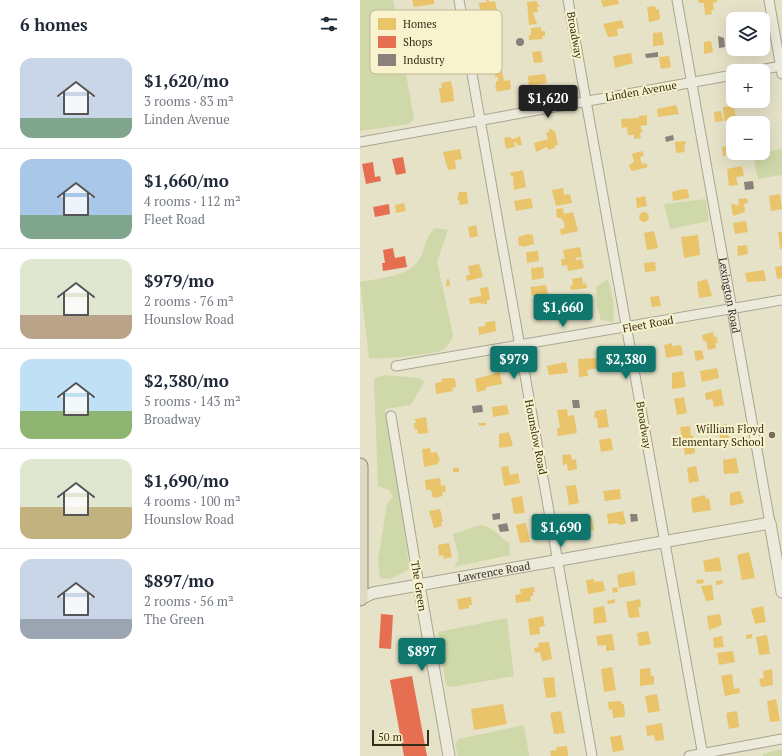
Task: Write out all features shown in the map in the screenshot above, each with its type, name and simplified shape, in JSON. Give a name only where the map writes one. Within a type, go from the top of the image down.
[{"type":"highway","points":[[360,466],[360,598]]},
{"type":"street","name":"Hounslow Road","points":[[459,0],[461,10]]},
{"type":"street","name":"Broadway","points":[[568,0],[628,327],[663,541],[703,755]]},
{"type":"street","name":"Lexington Road","points":[[676,0],[692,82],[782,592]]},
{"type":"street","points":[[769,0],[782,68],[770,69]]},
{"type":"street","name":"Hounslow Road","points":[[472,74],[519,346],[559,560],[592,756]]},
{"type":"street","name":"Linden Avenue","points":[[360,142],[726,76]]},
{"type":"street","name":"Fleet Road","points":[[396,366],[782,300]]},
{"type":"street","name":"The Green","points":[[391,416],[449,756]]},
{"type":"street","name":"Lawrence Road","points":[[360,598],[373,593],[770,523]]},
{"type":"street","points":[[689,756],[703,755],[782,739]]},
{"type":"green space","points":[[360,0],[393,0],[395,10],[370,10],[370,74],[406,74],[414,119],[409,124],[360,131]]},
{"type":"green space","points":[[782,149],[782,175],[758,179],[754,160],[770,160],[770,151]]},
{"type":"green space","points":[[706,199],[709,221],[670,229],[664,204]]},
{"type":"green space","points":[[435,228],[448,230],[437,262],[453,335],[451,340],[445,348],[435,353],[394,358],[369,358],[360,282],[393,276],[402,273],[416,264],[422,254],[427,239]]},
{"type":"green space","points":[[608,280],[614,306],[613,322],[601,320],[597,307],[596,287]]},
{"type":"green space","points":[[384,375],[420,378],[424,382],[411,405],[385,409],[397,471],[409,566],[408,570],[390,579],[380,578],[378,560],[387,504],[393,497],[389,490],[378,486],[374,379]]},
{"type":"green space","points":[[480,525],[490,528],[509,543],[510,555],[454,567],[459,558],[453,534]]},
{"type":"green space","points":[[507,618],[514,676],[451,687],[446,685],[438,632]]},
{"type":"green space","points":[[524,725],[529,756],[458,756],[455,744],[459,739]]},
{"type":"green space","points":[[782,749],[782,756],[763,756],[763,754]]},
{"type":"building: Homes","points":[[412,0],[434,0],[434,4],[414,7]]},
{"type":"building: Homes","points":[[486,0],[489,0],[489,2],[495,1],[497,10],[480,10],[479,3],[487,2]]},
{"type":"building: Homes","points":[[601,0],[618,0],[619,4],[603,7]]},
{"type":"building: Homes","points":[[698,0],[717,0],[717,2],[713,3],[714,10],[711,10],[712,14],[705,15],[704,3],[699,3]]},
{"type":"building: Homes","points":[[536,1],[540,7],[537,7],[538,12],[533,13],[537,24],[529,25],[527,2]]},
{"type":"building: Homes","points":[[655,6],[656,10],[659,9],[660,18],[659,20],[649,22],[647,7]]},
{"type":"building: Homes","points":[[622,20],[624,28],[617,29],[618,36],[608,37],[603,24]]},
{"type":"building: Homes","points":[[541,27],[541,31],[545,31],[545,36],[542,36],[543,39],[529,40],[531,28]]},
{"type":"building: Homes","points":[[662,32],[664,45],[653,46],[653,33]]},
{"type":"building: Homes","points":[[711,41],[713,52],[704,54],[704,42]]},
{"type":"building: Homes","points":[[541,51],[543,62],[534,63],[532,52]]},
{"type":"building: Homes","points":[[631,53],[633,63],[615,68],[613,56]]},
{"type":"building: Homes","points":[[669,56],[671,67],[661,69],[659,57]]},
{"type":"building: Homes","points":[[502,71],[504,81],[510,80],[511,89],[497,92],[495,85],[496,81],[498,81],[498,77],[495,77],[494,74],[502,74]]},
{"type":"building: Homes","points":[[545,74],[547,83],[529,86],[528,76]]},
{"type":"building: Homes","points":[[451,81],[453,91],[455,92],[453,92],[454,101],[441,103],[439,88],[442,88],[441,83]]},
{"type":"building: Homes","points":[[676,105],[679,114],[658,117],[657,109]]},
{"type":"building: Homes","points":[[723,107],[734,108],[736,116],[726,116],[726,121],[724,121]]},
{"type":"building: Homes","points":[[721,111],[723,121],[715,122],[714,112]]},
{"type":"building: Homes","points":[[647,115],[647,125],[640,126],[643,132],[640,133],[641,138],[634,139],[634,135],[628,135],[627,127],[622,128],[621,119],[639,118],[639,116]]},
{"type":"building: Homes","points":[[549,129],[555,131],[558,145],[554,146],[555,148],[548,150],[547,147],[536,152],[534,143],[548,139],[546,133],[549,132]]},
{"type":"building: Homes","points":[[520,136],[522,145],[517,145],[516,142],[514,143],[515,147],[506,149],[504,138],[509,137],[513,139]]},
{"type":"building: Homes","points":[[675,142],[686,142],[684,145],[685,152],[676,153]]},
{"type":"building: Homes","points":[[726,146],[726,155],[723,156],[722,147]]},
{"type":"building: Homes","points":[[460,149],[462,159],[455,160],[456,169],[448,170],[443,152]]},
{"type":"building: Homes","points":[[642,151],[644,156],[640,157],[642,164],[646,163],[648,167],[633,171],[631,170],[629,165],[634,162],[632,154]]},
{"type":"building: Homes","points":[[742,166],[744,176],[736,177],[738,185],[729,186],[727,169]]},
{"type":"building: Homes","points":[[523,170],[526,187],[514,190],[513,176],[511,176],[510,173]]},
{"type":"building: Homes","points":[[563,188],[564,195],[570,194],[572,203],[556,206],[552,190]]},
{"type":"building: Homes","points":[[683,189],[688,190],[689,198],[673,201],[672,192]]},
{"type":"building: Homes","points":[[459,192],[467,192],[468,204],[460,205],[459,200],[457,200]]},
{"type":"building: Homes","points":[[780,194],[782,209],[771,211],[769,196]]},
{"type":"building: Homes","points":[[645,196],[647,206],[637,208],[636,198]]},
{"type":"building: Homes","points":[[531,198],[533,208],[516,211],[514,201]]},
{"type":"building: Homes","points":[[747,198],[748,203],[744,204],[745,212],[733,216],[731,204],[739,205],[738,199]]},
{"type":"building: Homes","points":[[404,203],[406,211],[396,213],[395,205]]},
{"type":"building: Homes","points":[[563,208],[564,214],[573,212],[578,231],[561,235],[560,229],[565,228],[563,220],[561,218],[557,218],[556,209]]},
{"type":"building: Homes","points":[[642,212],[646,212],[648,213],[648,221],[642,222],[639,219],[639,215]]},
{"type":"building: Homes","points":[[746,221],[748,232],[735,234],[733,223]]},
{"type":"building: Homes","points":[[476,225],[478,236],[470,238],[468,227]]},
{"type":"building: Homes","points":[[654,231],[658,248],[647,250],[644,233]]},
{"type":"building: Homes","points":[[778,232],[782,232],[782,249],[780,249]]},
{"type":"building: Homes","points":[[528,234],[533,235],[534,244],[523,247],[519,246],[518,237]]},
{"type":"building: Homes","points":[[698,235],[700,255],[684,258],[681,237]]},
{"type":"building: Homes","points":[[747,245],[748,254],[738,256],[737,246]]},
{"type":"building: Homes","points":[[580,247],[582,257],[575,258],[576,260],[582,259],[584,268],[568,271],[567,265],[562,266],[561,259],[565,259],[563,250]]},
{"type":"building: Homes","points":[[538,251],[539,261],[527,263],[526,252]]},
{"type":"building: Homes","points":[[655,262],[656,271],[645,272],[644,263]]},
{"type":"building: Homes","points":[[479,264],[483,277],[467,281],[466,275],[470,275],[468,266]]},
{"type":"building: Homes","points":[[782,266],[782,278],[777,279],[775,267]]},
{"type":"building: Homes","points":[[543,267],[544,278],[532,280],[531,268]]},
{"type":"building: Homes","points":[[764,270],[766,281],[747,282],[745,273]]},
{"type":"building: Homes","points":[[582,277],[583,284],[586,283],[587,288],[571,290],[570,286],[573,285],[572,279]]},
{"type":"building: Homes","points":[[447,279],[449,279],[450,286],[446,286]]},
{"type":"building: Homes","points":[[707,279],[712,296],[699,298],[697,282]]},
{"type":"building: Homes","points":[[546,285],[548,294],[532,296],[530,287]]},
{"type":"building: Homes","points":[[488,287],[490,300],[487,300],[487,304],[470,304],[469,298],[481,296],[480,288]]},
{"type":"building: Homes","points":[[659,296],[661,306],[652,307],[650,297]]},
{"type":"building: Homes","points":[[583,300],[585,314],[578,315],[578,312],[568,313],[567,302]]},
{"type":"building: Homes","points":[[554,304],[555,310],[547,312],[548,319],[537,321],[534,307]]},
{"type":"building: Homes","points":[[495,321],[496,331],[479,335],[478,327],[485,326],[486,322]]},
{"type":"building: Homes","points":[[713,332],[718,343],[715,343],[716,348],[708,350],[706,341],[703,341],[702,335]]},
{"type":"building: Homes","points":[[672,343],[672,346],[681,345],[683,355],[666,358],[664,345]]},
{"type":"building: Homes","points":[[702,350],[704,359],[696,361],[694,351]]},
{"type":"building: Homes","points":[[597,358],[599,368],[587,370],[588,376],[579,377],[578,359]]},
{"type":"building: Homes","points":[[566,362],[568,373],[549,375],[547,366]]},
{"type":"building: Homes","points":[[717,368],[719,378],[702,382],[700,371]]},
{"type":"building: Homes","points":[[683,371],[686,387],[672,389],[672,373]]},
{"type":"building: Homes","points":[[500,372],[502,384],[486,387],[486,390],[477,392],[475,379]]},
{"type":"building: Homes","points":[[441,379],[455,379],[456,387],[452,388],[453,391],[436,394],[435,383],[442,382]]},
{"type":"building: Homes","points":[[721,389],[724,405],[714,407],[712,399],[706,400],[705,393]]},
{"type":"building: Homes","points":[[684,397],[687,413],[677,415],[674,399]]},
{"type":"building: Homes","points":[[507,405],[509,414],[493,417],[492,407]]},
{"type":"building: Homes","points":[[567,409],[568,416],[574,415],[577,433],[558,436],[557,428],[560,428],[557,410]]},
{"type":"building: Homes","points":[[606,409],[609,427],[598,428],[597,418],[594,418],[595,411]]},
{"type":"building: Homes","points":[[426,417],[428,433],[418,434],[417,429],[415,430],[415,419]]},
{"type":"building: Homes","points":[[478,423],[486,423],[486,425],[479,426]]},
{"type":"building: Homes","points":[[727,424],[730,445],[722,446],[717,426]]},
{"type":"building: Homes","points":[[690,426],[691,436],[693,435],[695,453],[685,455],[680,427]]},
{"type":"building: Homes","points":[[509,432],[513,446],[499,448],[499,434]]},
{"type":"building: Homes","points":[[611,438],[613,450],[601,452],[599,440]]},
{"type":"building: Homes","points":[[430,448],[431,453],[437,452],[440,461],[438,461],[438,464],[424,467],[422,449]]},
{"type":"building: Homes","points":[[571,454],[572,460],[576,459],[577,469],[568,471],[567,464],[563,465],[562,455]]},
{"type":"building: Homes","points":[[736,458],[739,473],[724,474],[723,460]]},
{"type":"building: Homes","points":[[508,466],[510,475],[518,473],[520,483],[504,486],[501,467]]},
{"type":"building: Homes","points":[[696,466],[699,481],[689,483],[687,468]]},
{"type":"building: Homes","points":[[453,468],[459,468],[459,472],[453,472]]},
{"type":"building: Homes","points":[[440,478],[441,486],[445,485],[446,492],[442,492],[443,496],[433,498],[431,490],[426,490],[425,480]]},
{"type":"building: Homes","points":[[576,485],[579,503],[569,505],[566,486]]},
{"type":"building: Homes","points":[[620,489],[621,499],[605,501],[603,491]]},
{"type":"building: Homes","points":[[740,491],[744,503],[730,506],[730,493]]},
{"type":"building: Homes","points":[[705,495],[706,499],[709,498],[711,510],[693,513],[691,502],[692,498]]},
{"type":"building: Homes","points":[[522,496],[525,513],[514,514],[511,498]]},
{"type":"building: Homes","points":[[440,509],[443,522],[441,523],[442,526],[434,528],[429,511]]},
{"type":"building: Homes","points":[[623,511],[626,524],[608,524],[607,514]]},
{"type":"building: Homes","points":[[591,516],[594,530],[577,530],[575,519]]},
{"type":"building: Homes","points":[[526,523],[530,542],[520,543],[516,525]]},
{"type":"building: Homes","points":[[449,543],[452,557],[444,559],[443,555],[439,556],[438,545]]},
{"type":"building: Homes","points":[[749,552],[755,578],[742,580],[737,555]]},
{"type":"building: Homes","points":[[719,557],[722,571],[705,572],[703,561]]},
{"type":"building: Homes","points":[[634,571],[636,585],[619,588],[617,575]]},
{"type":"building: Homes","points":[[594,579],[594,582],[603,581],[605,591],[588,594],[586,580]]},
{"type":"building: Homes","points":[[703,579],[704,583],[697,584],[696,580]]},
{"type":"building: Homes","points":[[722,580],[723,584],[716,585],[716,581]]},
{"type":"building: Homes","points":[[712,585],[714,600],[706,601],[701,586]]},
{"type":"building: Homes","points":[[534,587],[535,592],[533,592],[533,596],[530,597],[531,601],[516,603],[515,595],[521,594],[520,589]]},
{"type":"building: Homes","points":[[617,587],[618,592],[613,593],[612,588]]},
{"type":"building: Homes","points":[[471,597],[472,605],[469,605],[469,608],[459,610],[457,599]]},
{"type":"building: Homes","points":[[615,599],[615,603],[608,604],[607,601]]},
{"type":"building: Homes","points":[[640,599],[641,607],[638,607],[640,617],[629,618],[626,602]]},
{"type":"building: Homes","points":[[604,606],[607,622],[594,624],[593,608]]},
{"type":"building: Homes","points":[[763,606],[766,622],[755,624],[751,609]]},
{"type":"building: Homes","points":[[720,614],[722,625],[709,630],[707,616]]},
{"type":"building: Homes","points":[[543,616],[545,626],[539,627],[540,634],[530,635],[528,619]]},
{"type":"building: Homes","points":[[648,631],[651,644],[639,646],[637,633]]},
{"type":"building: Homes","points":[[612,634],[615,650],[606,651],[606,645],[598,646],[596,636]]},
{"type":"building: Homes","points":[[752,634],[752,638],[746,639],[746,635]]},
{"type":"building: Homes","points":[[767,635],[770,654],[759,655],[756,637]]},
{"type":"building: Homes","points":[[722,636],[724,647],[714,648],[713,638]]},
{"type":"building: Homes","points":[[549,642],[552,659],[542,661],[540,652],[535,653],[534,648],[539,647],[538,643]]},
{"type":"building: Homes","points":[[733,651],[735,662],[719,665],[717,653]]},
{"type":"building: Homes","points":[[612,667],[616,690],[604,692],[601,669]]},
{"type":"building: Homes","points":[[650,668],[651,676],[654,676],[654,684],[640,686],[640,669]]},
{"type":"building: Homes","points":[[772,669],[773,685],[761,687],[759,679],[764,678],[763,671]]},
{"type":"building: Homes","points":[[732,674],[734,689],[739,688],[740,693],[725,696],[721,676]]},
{"type":"building: Homes","points":[[554,677],[556,697],[546,698],[543,678]]},
{"type":"building: Homes","points":[[657,694],[660,711],[648,713],[645,696]]},
{"type":"building: Homes","points":[[776,699],[780,721],[770,722],[767,701]]},
{"type":"building: Homes","points":[[621,701],[622,704],[624,704],[625,715],[624,717],[613,718],[612,709],[609,710],[608,702]]},
{"type":"building: Homes","points":[[503,704],[507,724],[474,730],[471,709]]},
{"type":"building: Homes","points":[[561,711],[565,733],[554,734],[550,713]]},
{"type":"building: Homes","points":[[737,711],[739,727],[729,729],[726,713]]},
{"type":"building: Homes","points":[[662,723],[664,740],[655,741],[654,735],[647,736],[646,726]]},
{"type":"building: Homes","points":[[621,735],[624,750],[613,752],[610,737]]},
{"type":"building: Homes","points":[[567,746],[568,756],[551,756],[550,751],[557,750],[556,747]]},
{"type":"building: Shops","points":[[403,157],[406,173],[396,175],[392,159]]},
{"type":"building: Shops","points":[[373,162],[375,177],[380,176],[381,181],[366,184],[362,164]]},
{"type":"building: Shops","points":[[389,204],[390,214],[375,217],[373,207]]},
{"type":"building: Shops","points":[[393,248],[395,258],[405,256],[407,267],[383,271],[382,263],[385,263],[383,250]]},
{"type":"building: Shops","points":[[381,614],[393,615],[391,649],[379,648]]},
{"type":"building: Shops","points":[[412,676],[427,756],[404,756],[390,680]]},
{"type":"building: Industry","points":[[718,36],[724,38],[725,47],[719,48]]},
{"type":"building: Industry","points":[[518,38],[522,38],[524,42],[522,46],[518,46],[516,44],[516,40]]},
{"type":"building: Industry","points":[[658,52],[658,57],[646,58],[645,54]]},
{"type":"building: Industry","points":[[673,135],[674,140],[666,142],[665,137]]},
{"type":"building: Industry","points":[[753,181],[754,189],[745,190],[744,182]]},
{"type":"building: Industry","points":[[572,400],[579,400],[580,408],[573,408]]},
{"type":"building: Industry","points":[[482,405],[483,412],[473,413],[472,406]]},
{"type":"building: Industry","points":[[500,513],[500,519],[493,520],[492,514]]},
{"type":"building: Industry","points":[[630,514],[637,514],[638,521],[631,522]]},
{"type":"building: Industry","points":[[507,523],[509,531],[500,532],[498,525]]},
{"type":"place","name":"William Floyd Elementary School","points":[[772,435]]}]
